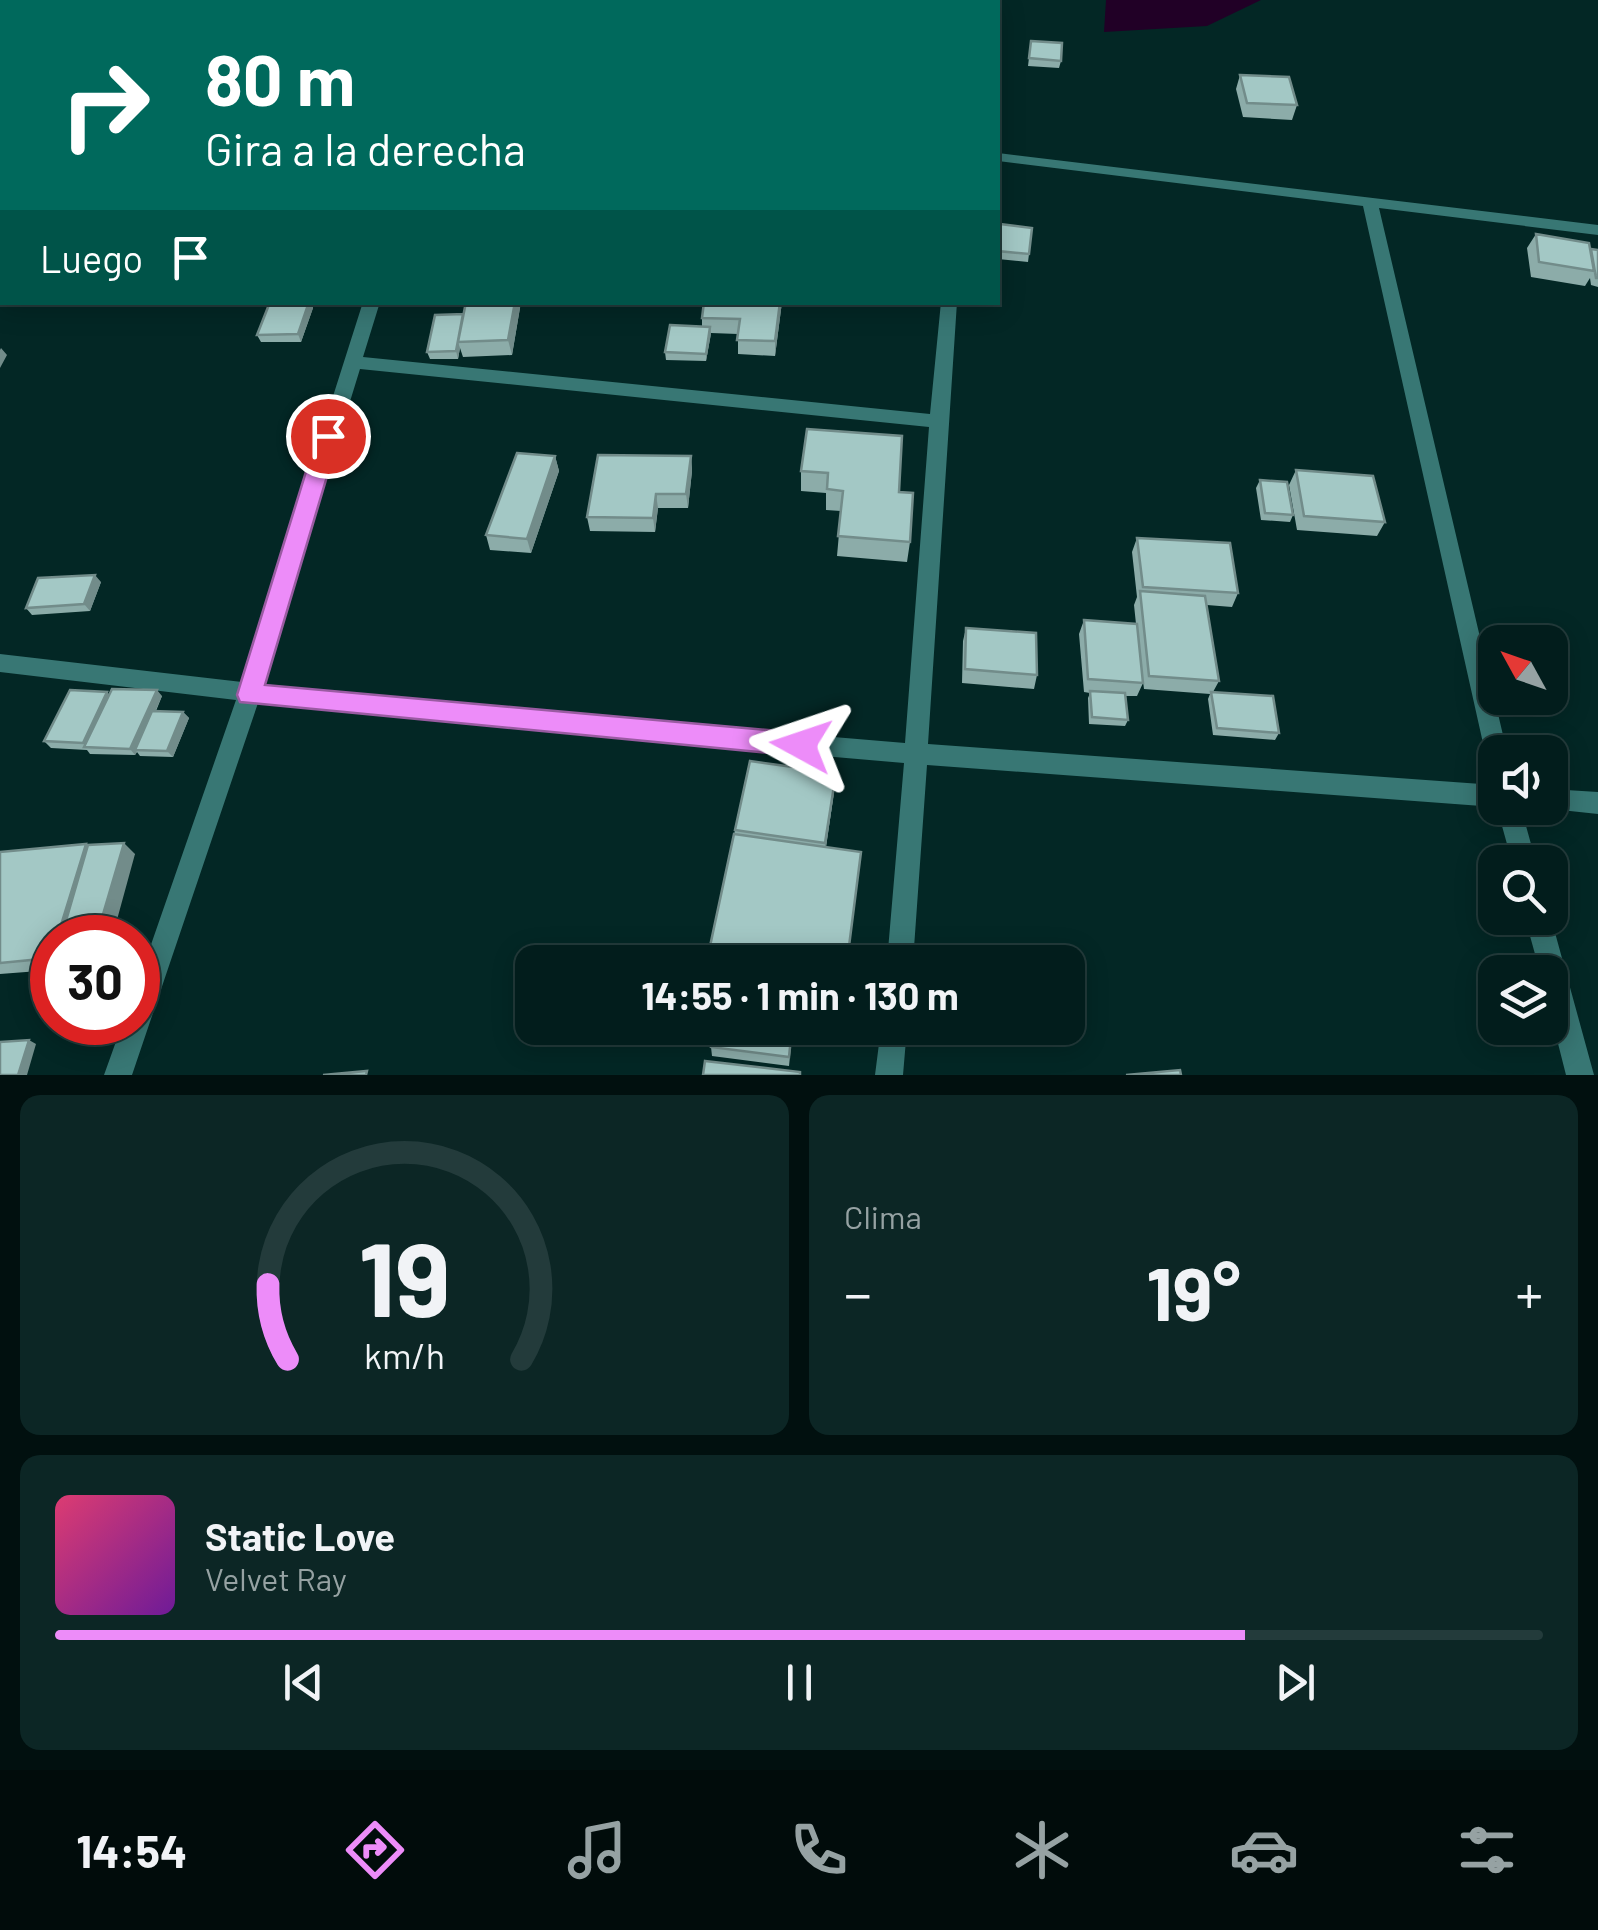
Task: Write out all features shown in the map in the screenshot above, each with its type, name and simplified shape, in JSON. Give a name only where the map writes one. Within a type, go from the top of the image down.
[{"type":"street","points":[[1000,157],[1598,230]]},
{"type":"street","points":[[1369,200],[1492,735]]},
{"type":"street","points":[[160,953],[249,695],[371,305]]},
{"type":"street","points":[[902,945],[919,755],[938,421],[949,305]]},
{"type":"street","points":[[350,362],[938,421]]},
{"type":"street","points":[[0,663],[249,695],[919,755],[1478,795]]},
{"type":"street","points":[[1568,801],[1598,803]]},
{"type":"street","points":[[1543,935],[1580,1075]]},
{"type":"street","points":[[118,1075],[128,1045]]},
{"type":"street","points":[[889,1075],[892,1045]]},
{"type":"shaded area","points":[[1106,0],[1261,0],[1207,26],[1104,32]]},
{"type":"building","points":[[1031,41],[1062,43],[1061,61],[1029,58]]},
{"type":"building","points":[[1240,75],[1289,77],[1297,105],[1247,103]]},
{"type":"building","points":[[1000,224],[1032,228],[1029,254],[1000,251]]},
{"type":"building","points":[[1536,234],[1589,243],[1594,271],[1539,262]]},
{"type":"building","points":[[1591,249],[1598,250],[1598,278],[1596,278]]},
{"type":"building","points":[[269,305],[308,305],[298,334],[257,335]]},
{"type":"building","points":[[465,305],[514,305],[508,340],[458,342]]},
{"type":"building","points":[[704,305],[780,305],[775,341],[737,340],[740,319],[702,318]]},
{"type":"building","points":[[463,314],[456,351],[427,352],[435,315]]},
{"type":"building","points":[[670,325],[710,327],[706,354],[665,352]]},
{"type":"building","points":[[807,429],[902,436],[899,492],[913,493],[910,542],[838,536],[843,491],[827,489],[828,473],[801,471]]},
{"type":"building","points":[[517,453],[555,456],[527,539],[486,535]]},
{"type":"building","points":[[598,455],[691,456],[686,494],[656,494],[653,518],[587,517]]},
{"type":"building","points":[[1296,470],[1373,476],[1385,522],[1304,516]]},
{"type":"building","points":[[1260,480],[1287,482],[1293,515],[1265,513]]},
{"type":"building","points":[[1137,538],[1230,543],[1238,593],[1143,587]]},
{"type":"building","points":[[95,575],[84,604],[26,608],[38,578]]},
{"type":"building","points":[[1140,591],[1205,596],[1219,681],[1149,676]]},
{"type":"building","points":[[1084,620],[1137,624],[1143,683],[1088,679]]},
{"type":"building","points":[[966,628],[1036,633],[1037,675],[965,669]]},
{"type":"building","points":[[112,689],[157,690],[130,749],[84,747]]},
{"type":"building","points":[[70,690],[107,692],[83,743],[44,741]]},
{"type":"building","points":[[1090,691],[1125,693],[1128,720],[1092,717]]},
{"type":"building","points":[[1211,692],[1273,696],[1279,733],[1217,728]]},
{"type":"building","points":[[152,711],[183,712],[167,751],[135,750]]},
{"type":"building","points":[[750,761],[836,773],[825,843],[735,830]]},
{"type":"building","points":[[734,834],[861,852],[849,945],[710,945]]},
{"type":"building","points":[[124,843],[103,915],[68,915],[88,845]]},
{"type":"building","points":[[86,844],[64,915],[30,915],[30,960],[0,963],[0,852]]},
{"type":"building","points":[[29,1040],[18,1075],[0,1075],[0,1042]]},
{"type":"building","points":[[711,1045],[790,1045],[789,1057]]},
{"type":"building","points":[[705,1061],[800,1072],[800,1075],[703,1075]]},
{"type":"building","points":[[1180,1070],[1181,1075],[1126,1075]]},
{"type":"building","points":[[367,1071],[366,1075],[323,1075]]},
{"type":"route","points":[[328,436],[249,695],[801,745]]}]
